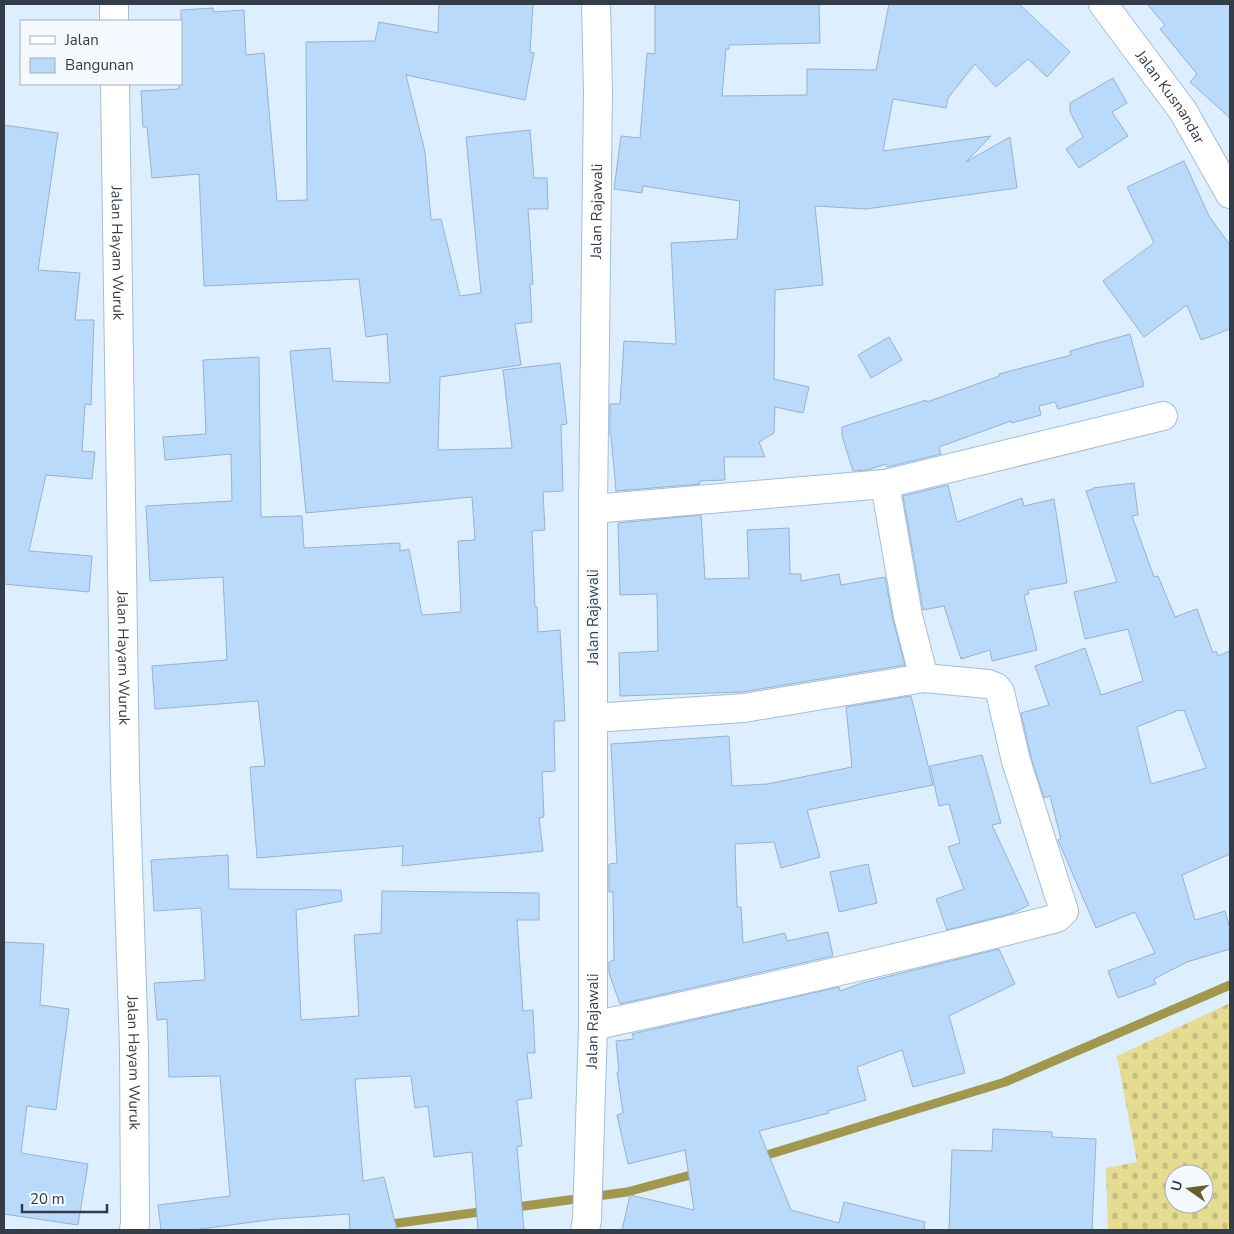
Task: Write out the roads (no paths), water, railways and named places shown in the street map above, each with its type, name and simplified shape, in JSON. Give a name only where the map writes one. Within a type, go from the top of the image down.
[{"type":"street","points":[[114,4],[114,20]]},
{"type":"street","name":"Jalan Rajawali","points":[[586,1225],[593,1026],[593,509],[598,91],[596,4]]},
{"type":"street","name":"Jalan Kusnandar","points":[[1103,4],[1183,111],[1230,194]]},
{"type":"street","name":"Jalan Hayam Wuruk","points":[[115,85],[125,774],[134,1048],[134,1227]]},
{"type":"street","points":[[593,509],[885,484],[1163,416]]},
{"type":"street","points":[[885,484],[908,616],[924,678]]},
{"type":"street","points":[[593,718],[744,708],[924,678],[988,684],[996,687],[1000,692],[1016,761],[1064,911],[1062,915],[943,947],[836,973],[593,1026]]},
{"type":"waterway","points":[[757,1158],[1005,1082],[1230,985]]},
{"type":"waterway","points":[[510,1208],[627,1192],[698,1173]]},
{"type":"waterway","points":[[384,1225],[487,1211]]}]
